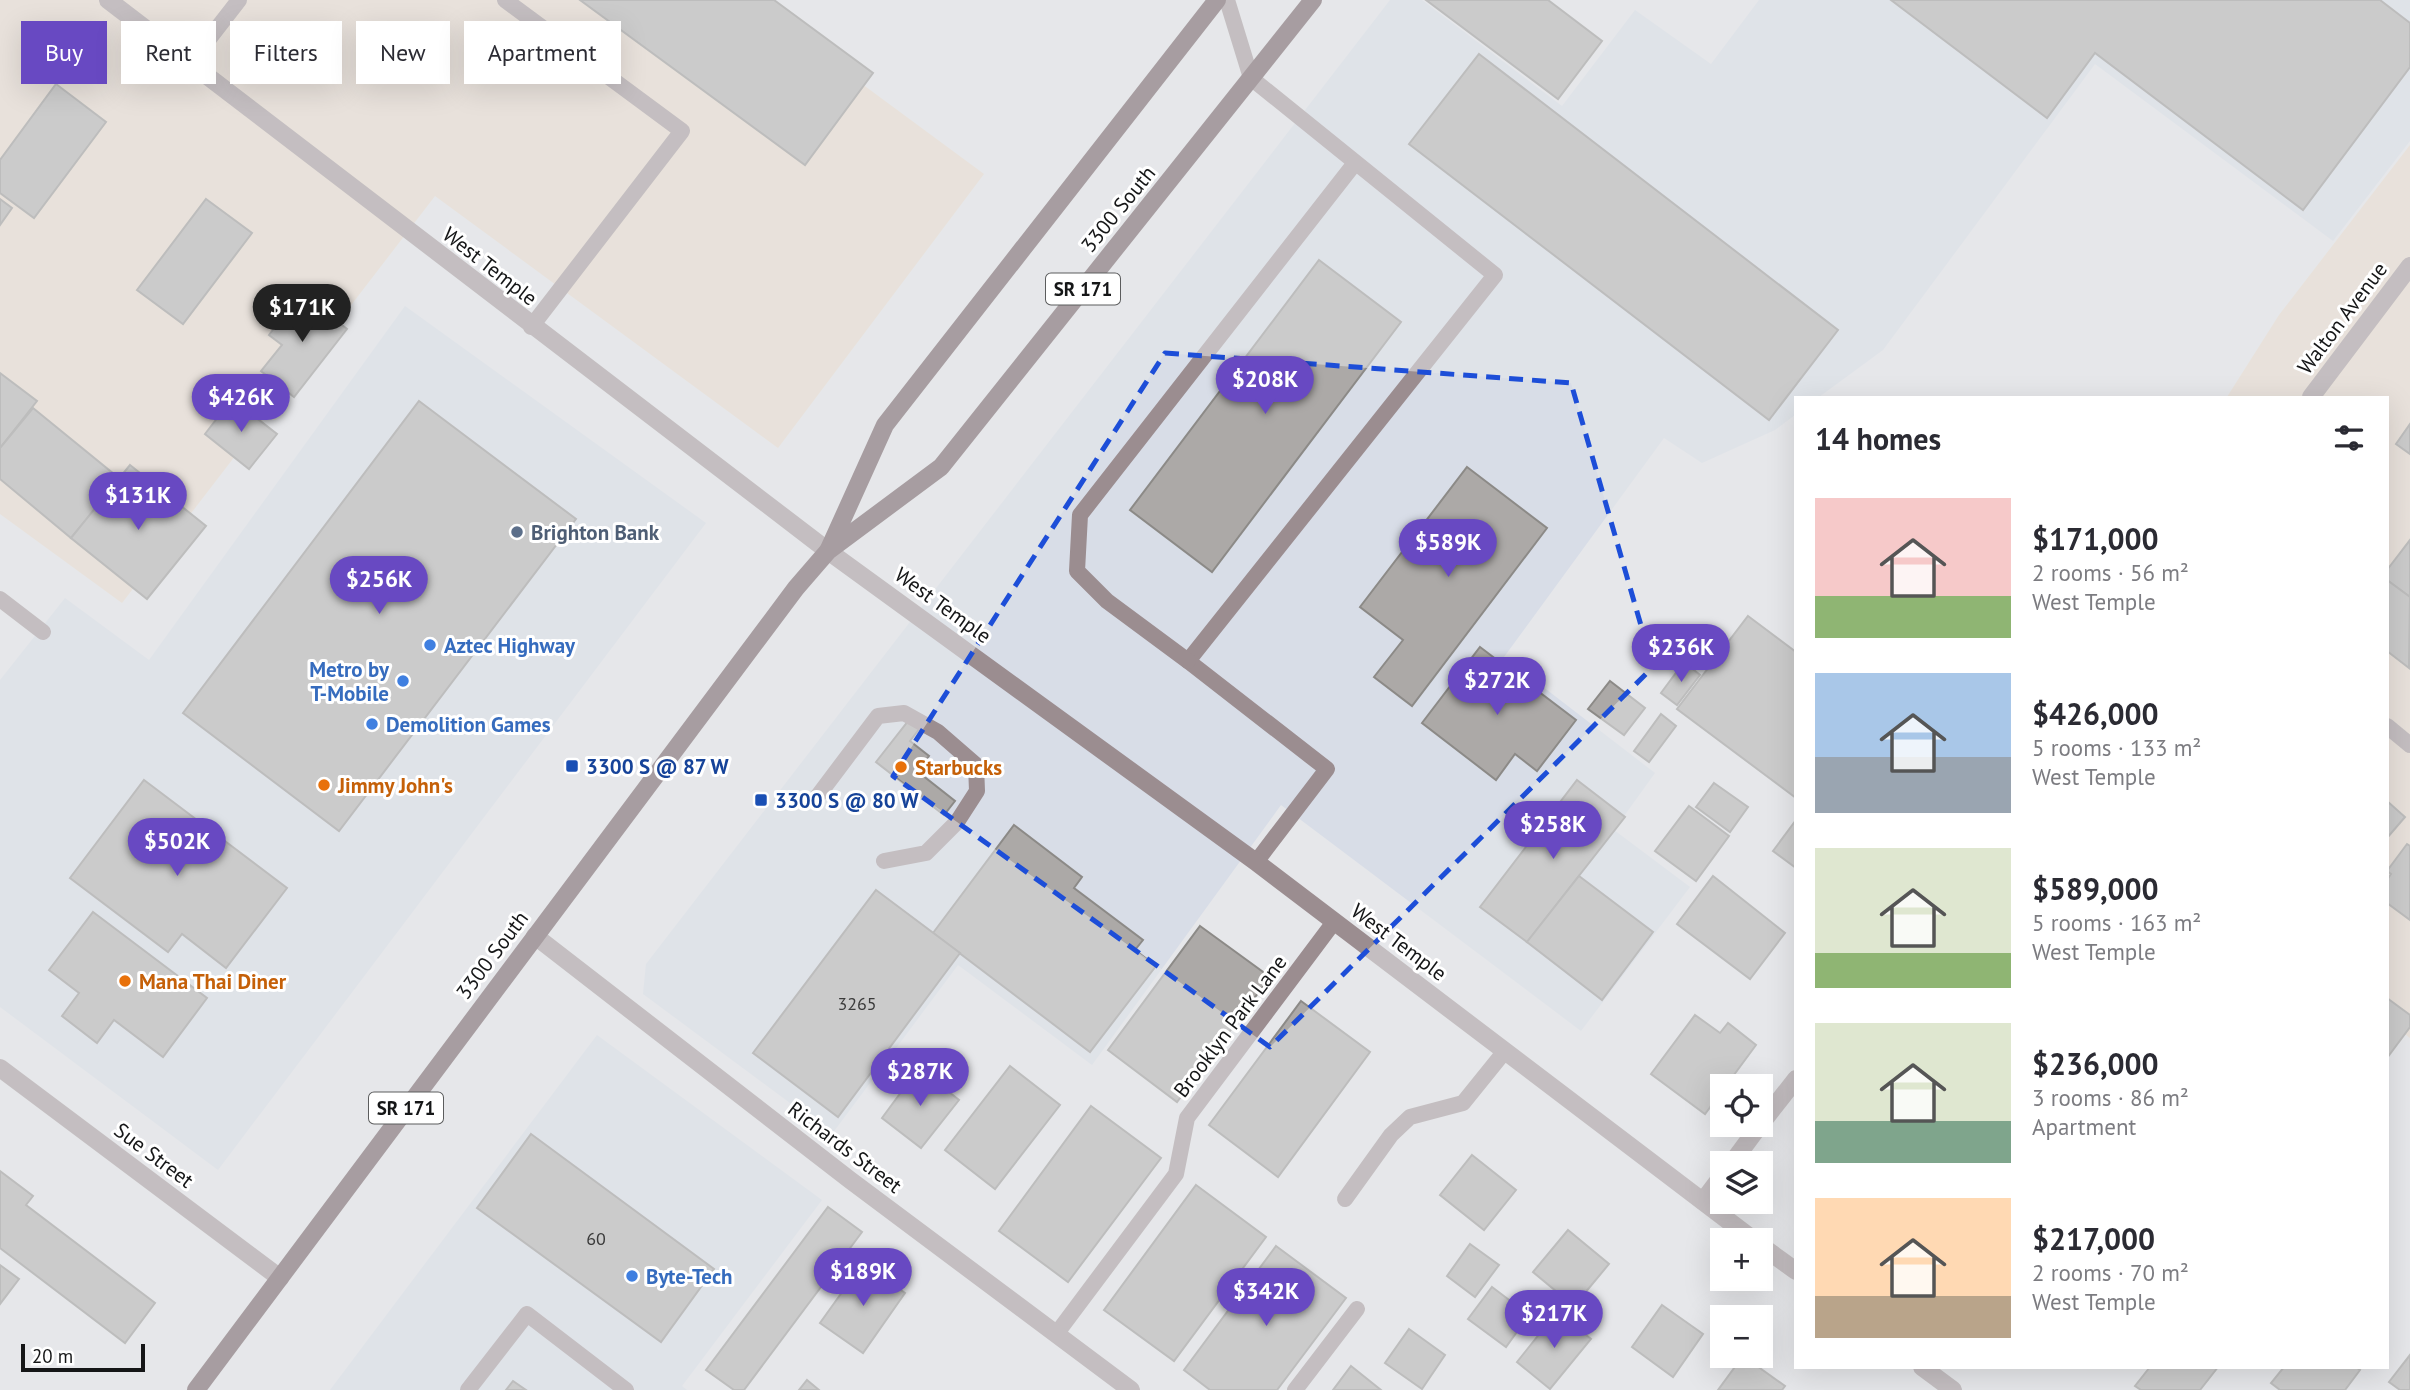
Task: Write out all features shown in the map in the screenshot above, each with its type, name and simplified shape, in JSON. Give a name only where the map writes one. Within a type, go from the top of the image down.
[{"type":"main road","name":"3300 South","points":[[828,551],[885,425],[1217,0]]},
{"type":"main road","name":"3300 South","points":[[198,1389],[788,598],[828,551],[941,467],[1313,0]]},
{"type":"street","name":"West Temple","points":[[108,0],[136,21]]},
{"type":"street","name":"West Temple","points":[[216,81],[531,327],[828,551],[1256,862],[1738,1228]]},
{"type":"street","name":"Walton Avenue","points":[[2312,396],[2410,266]]},
{"type":"street","name":"Richards Street","points":[[535,936],[850,1180],[1131,1390]]},
{"type":"street","name":"Sue Street","points":[[0,1068],[280,1278]]},
{"type":"street","points":[[1773,1108],[1794,1082]]},
{"type":"street","points":[[1703,1201],[1710,1192]]},
{"type":"street","points":[[1773,1254],[1794,1270]]},
{"type":"street","points":[[1925,1369],[1953,1390]]},
{"type":"lane","points":[[216,30],[239,0]]},
{"type":"lane","points":[[505,0],[682,131],[531,327]]},
{"type":"lane","points":[[1188,661],[1495,275],[1251,78],[1227,0]]},
{"type":"lane","points":[[1256,862],[1327,769],[1107,601],[1077,571],[1080,515],[1355,163]]},
{"type":"lane","points":[[0,599],[43,632]]},
{"type":"lane","points":[[817,797],[878,716],[904,713],[938,732],[976,765],[977,791],[957,822],[926,853],[884,861]]},
{"type":"lane","points":[[2389,728],[2410,745]]},
{"type":"lane","name":"Brooklyn Park Lane","points":[[1057,1333],[1176,1174],[1187,1118],[1334,922]]},
{"type":"lane","points":[[1345,1199],[1391,1135],[1410,1117],[1463,1103],[1505,1051]]},
{"type":"lane","points":[[1295,1390],[1357,1310]]},
{"type":"lane","points":[[468,1390],[527,1314],[626,1390]]},
{"type":"highlighted area","points":[[1165,353],[1571,383],[1653,667],[1270,1047],[893,776]]},
{"type":"shaded area","points":[[0,0],[748,0],[984,174],[778,448],[435,196],[122,603],[0,514]]},
{"type":"shaded area","points":[[1390,0],[1422,0],[1562,106],[1635,10],[1711,64],[1759,0],[2410,0],[2410,141],[2333,241],[2095,64],[1883,350],[1820,396],[1794,396],[1794,416],[1775,430],[1702,463],[1664,438],[1504,657],[1655,773],[1614,830],[1690,887],[1581,1031],[1281,805],[1092,1065],[958,965],[832,1134],[643,994],[646,964]]},
{"type":"shaded area","points":[[2410,145],[2410,1038],[2389,1022],[2389,396],[2228,396],[2279,315]]},
{"type":"shaded area","points":[[405,306],[706,523],[218,1170],[0,1007],[0,680],[65,598],[149,660]]},
{"type":"shaded area","points":[[597,1035],[822,1200],[682,1386],[687,1390],[330,1390]]},
{"type":"building","points":[[580,0],[774,0],[873,73],[805,165],[621,30],[621,21],[609,21]]},
{"type":"building","points":[[1426,0],[1548,0],[1602,41],[1558,99]]},
{"type":"building","points":[[1891,0],[2380,0],[2410,23],[2410,67],[2303,210],[2095,53],[2047,118]]},
{"type":"building","points":[[1479,54],[1838,330],[1769,420],[1409,144]]},
{"type":"building","points":[[56,84],[106,122],[34,218],[0,193],[0,160]]},
{"type":"building","points":[[0,199],[12,208],[0,225]]},
{"type":"building","points":[[206,199],[252,233],[183,324],[137,290]]},
{"type":"building","points":[[1319,260],[1401,322],[1212,572],[1130,510]]},
{"type":"building","points":[[301,293],[347,329],[294,397],[261,371],[282,345],[269,335]]},
{"type":"building","points":[[0,373],[37,401],[0,448]]},
{"type":"building","points":[[232,399],[277,434],[249,469],[205,434]]},
{"type":"building","points":[[419,401],[576,519],[339,831],[183,713]]},
{"type":"building","points":[[33,408],[120,479],[71,538],[0,479],[0,448]]},
{"type":"building","points":[[2410,424],[2410,454],[2396,444]]},
{"type":"building","points":[[130,465],[206,526],[147,599],[71,538]]},
{"type":"building","points":[[1467,467],[1547,528],[1412,706],[1374,677],[1403,640],[1360,607]]},
{"type":"building","points":[[2410,540],[2410,597],[2389,581],[2389,567]]},
{"type":"building","points":[[2389,581],[2410,597],[2409,668],[2389,653]]},
{"type":"building","points":[[1748,616],[1794,650],[1794,797],[1677,709]]},
{"type":"building","points":[[1480,647],[1576,720],[1537,771],[1515,754],[1496,780],[1422,723]]},
{"type":"building","points":[[1684,662],[1700,675],[1677,705],[1661,693]]},
{"type":"building","points":[[1610,681],[1645,708],[1624,735],[1588,709]]},
{"type":"building","points":[[1661,714],[1676,726],[1649,762],[1634,751]]},
{"type":"building","name":"Starbucks","points":[[909,720],[920,728],[910,741],[929,756],[917,771],[955,801],[944,815],[876,762]]},
{"type":"building","points":[[144,780],[287,888],[226,968],[182,934],[168,952],[70,878]]},
{"type":"building","points":[[1577,780],[1625,817],[1527,942],[1480,907]]},
{"type":"building","points":[[1714,783],[1748,807],[1730,832],[1696,807]]},
{"type":"building","points":[[2389,803],[2405,817],[2389,836]]},
{"type":"building","points":[[1689,806],[1729,836],[1696,881],[1655,851]]},
{"type":"building","points":[[1794,823],[1794,867],[1773,851]]},
{"type":"building","points":[[1014,825],[1082,877],[1074,888],[1143,940],[1135,950],[1156,966],[1090,1052],[933,933]]},
{"type":"building","points":[[2407,844],[2410,846],[2410,920],[2389,904],[2389,868]]},
{"type":"building","points":[[1579,876],[1653,932],[1602,1000],[1527,942]]},
{"type":"building","points":[[1713,876],[1785,933],[1750,979],[1677,924]]},
{"type":"building","points":[[876,890],[960,953],[838,1117],[753,1053]]},
{"type":"building","name":"Mana Thai Diner","points":[[93,912],[207,998],[163,1057],[114,1020],[97,1043],[62,1016],[79,993],[49,970]]},
{"type":"building","points":[[1200,926],[1270,977],[1177,1102],[1108,1050]]},
{"type":"building","points":[[2389,999],[2410,1015],[2410,1027],[2389,1055]]},
{"type":"building","points":[[1301,1001],[1370,1052],[1278,1177],[1209,1125]]},
{"type":"building","points":[[1695,1015],[1720,1033],[1728,1023],[1756,1045],[1735,1074],[1710,1074],[1710,1107],[1705,1114],[1651,1074]]},
{"type":"building","points":[[1010,1066],[1060,1105],[995,1189],[945,1150]]},
{"type":"building","points":[[919,1068],[959,1100],[921,1148],[882,1118]]},
{"type":"building","points":[[1091,1106],[1161,1158],[1068,1282],[999,1231]]},
{"type":"building","points":[[531,1134],[714,1269],[661,1342],[477,1208]]},
{"type":"building","points":[[1472,1155],[1516,1190],[1484,1230],[1440,1195]]},
{"type":"building","points":[[0,1171],[33,1196],[26,1205],[155,1303],[125,1343],[0,1248]]},
{"type":"building","points":[[1196,1185],[1266,1237],[1174,1361],[1104,1310]]},
{"type":"building","points":[[828,1207],[862,1232],[744,1390],[734,1390],[706,1370]]},
{"type":"building","points":[[1568,1230],[1609,1264],[1574,1306],[1533,1272]]},
{"type":"building","points":[[1470,1244],[1499,1265],[1475,1297],[1447,1276]]},
{"type":"building","points":[[1276,1246],[1346,1298],[1277,1390],[1210,1390],[1184,1370]]},
{"type":"building","points":[[863,1263],[905,1293],[863,1353],[820,1323]]},
{"type":"building","points":[[0,1265],[19,1279],[0,1304]]},
{"type":"building","points":[[1492,1287],[1529,1315],[1506,1347],[1468,1319]]},
{"type":"building","points":[[1662,1305],[1703,1334],[1673,1377],[1632,1347]]},
{"type":"building","points":[[1557,1312],[1591,1339],[1550,1389],[1517,1362]]},
{"type":"building","points":[[1409,1329],[1445,1355],[1422,1389],[1385,1363]]},
{"type":"building","points":[[2410,1355],[2410,1390],[2400,1390],[2389,1382]]},
{"type":"building","points":[[1351,1366],[1381,1390],[1333,1390]]},
{"type":"building","points":[[1734,1368],[1760,1368],[1785,1386],[1782,1390],[1718,1390]]},
{"type":"building","points":[[2148,1369],[2216,1369],[2200,1390],[2141,1390],[2135,1386]]},
{"type":"building","points":[[2282,1369],[2360,1370],[2345,1390],[2280,1390],[2271,1383]]},
{"type":"building","points":[[807,1380],[819,1390],[799,1390]]},
{"type":"building","points":[[513,1381],[526,1390],[506,1390]]},
{"type":"place","name":"Brighton Bank","points":[[517,532]]},
{"type":"place","name":"Aztec Highway","points":[[430,645]]},
{"type":"place","name":"Metro by T-Mobile","points":[[403,681]]},
{"type":"place","name":"Demolition Games","points":[[372,724]]},
{"type":"place","name":"3300 S @ 87 W","points":[[572,766]]},
{"type":"place","name":"Starbucks","points":[[901,767]]},
{"type":"place","name":"Jimmy John's","points":[[324,785]]},
{"type":"place","name":"3300 S @ 80 W","points":[[761,800]]},
{"type":"place","name":"Mana Thai Diner","points":[[125,981]]},
{"type":"place","name":"Byte-Tech","points":[[632,1276]]}]
